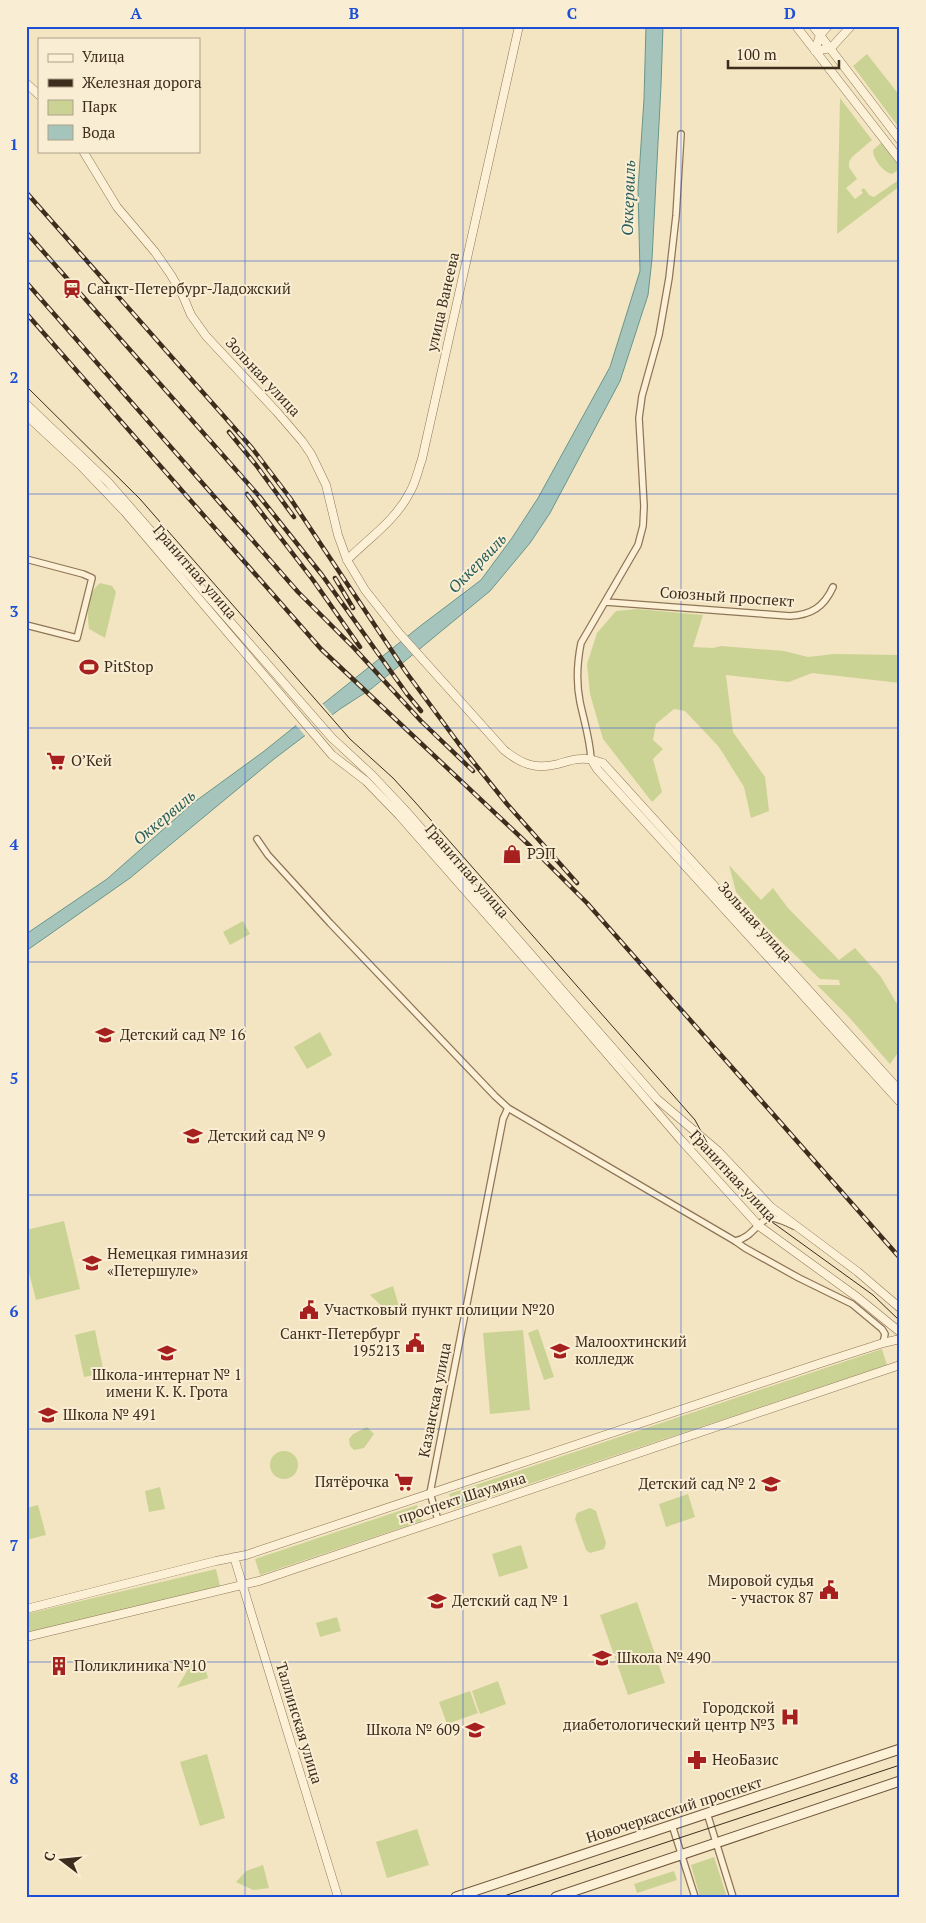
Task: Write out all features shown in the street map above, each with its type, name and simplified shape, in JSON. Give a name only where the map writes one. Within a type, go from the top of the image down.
[{"type":"main road","name":"Новочеркасский проспект","points":[[456,1897],[900,1749]]},
{"type":"main road","points":[[556,1897],[900,1781]]},
{"type":"street","name":"улица Ванеева","points":[[347,560],[389,521],[402,506],[411,491],[422,459],[518,26]]},
{"type":"street","points":[[796,26],[900,160]]},
{"type":"street","points":[[813,26],[900,140]]},
{"type":"street","points":[[815,51],[820,35],[828,26]]},
{"type":"street","points":[[815,51],[830,48],[851,26]]},
{"type":"street","points":[[26,83],[38,94]]},
{"type":"street","points":[[591,759],[589,737],[580,701],[578,663],[581,643],[638,545],[643,526],[644,506],[639,418],[642,396],[659,335],[669,278],[676,216],[681,134]]},
{"type":"street","name":"Зольная улица","points":[[84,152],[117,207],[166,267],[191,314],[206,336],[277,412],[306,448],[326,485],[338,535],[347,560],[365,590],[400,633],[514,759],[530,766],[541,767],[578,758],[591,759],[603,763],[900,1091]]},
{"type":"street","name":"Гранитная улица","points":[[26,404],[102,476],[131,507],[295,697],[332,738],[372,775],[405,810],[657,1099],[718,1151],[762,1199],[796,1227],[858,1272],[900,1308]]},
{"type":"street","name":"Гранитная улица","points":[[26,414],[125,512],[332,755],[366,781],[399,815],[681,1140],[759,1226],[900,1332]]},
{"type":"street","points":[[26,559],[92,578],[77,638],[26,625]]},
{"type":"street","name":"Союзный проспект","points":[[606,602],[802,616],[817,609],[824,603],[833,587]]},
{"type":"street","name":"Зольная улица","points":[[591,759],[597,769],[900,1102]]},
{"type":"street","name":"Гранитная улица","points":[[257,838],[268,855],[330,923],[494,1096],[508,1108],[736,1241],[744,1248],[799,1278],[855,1300],[882,1329],[885,1334],[883,1343]]},
{"type":"street","name":"Казанская улица","points":[[438,1520],[430,1493],[503,1119],[508,1108]]},
{"type":"street","points":[[736,1241],[747,1238],[764,1220],[774,1218],[796,1227]]},
{"type":"street","name":"проспект Шаумяна","points":[[26,1609],[251,1553],[883,1343],[900,1339]]},
{"type":"street","name":"проспект Шаумяна","points":[[26,1637],[259,1581],[899,1366]]},
{"type":"street","name":"Таллинская улица","points":[[234,1557],[338,1897]]},
{"type":"street","points":[[707,1813],[733,1897]]},
{"type":"street","points":[[672,1825],[695,1897]]},
{"type":"green space","points":[[867,54],[900,96],[900,129],[853,66]]},
{"type":"green space","points":[[840,98],[872,140],[852,157],[849,162],[849,167],[857,179],[846,188],[855,199],[863,193],[861,190],[864,188],[869,195],[874,197],[900,179],[900,186],[837,234]]},
{"type":"green space","points":[[881,143],[900,161],[900,169],[892,174],[882,168],[875,157],[873,150]]},
{"type":"green space","points":[[100,583],[112,586],[116,592],[105,638],[89,629],[88,623],[90,598]]},
{"type":"green space","points":[[638,609],[703,615],[693,647],[713,648],[721,646],[784,651],[808,657],[834,654],[900,655],[900,683],[812,673],[789,682],[726,675],[733,732],[765,777],[769,811],[751,818],[744,787],[719,747],[685,711],[674,709],[656,724],[653,740],[663,749],[653,759],[662,792],[652,802],[603,739],[590,694],[587,664],[597,633],[616,611]]},
{"type":"green space","points":[[729,865],[761,900],[773,888],[788,908],[839,960],[855,948],[881,977],[900,1009],[900,1050],[890,1064],[848,1016],[817,985],[840,985],[839,980],[820,979],[766,927],[736,892]]},
{"type":"green space","points":[[243,921],[250,934],[230,945],[223,932]]},
{"type":"green space","points":[[320,1032],[332,1055],[307,1069],[294,1047]]},
{"type":"green space","points":[[64,1221],[80,1289],[36,1300],[26,1261],[26,1230]]},
{"type":"green space","points":[[393,1286],[400,1310],[388,1312],[370,1295]]},
{"type":"green space","points":[[538,1329],[554,1377],[544,1380],[528,1333]]},
{"type":"green space","points":[[95,1330],[104,1373],[84,1377],[75,1335]]},
{"type":"green space","points":[[523,1330],[530,1410],[490,1414],[483,1333]]},
{"type":"green space","points":[[882,1349],[887,1365],[454,1509],[449,1494]]},
{"type":"green space","points":[[367,1427],[374,1434],[364,1448],[354,1450],[350,1446],[349,1439],[353,1434]]},
{"type":"green space","points":[[284,1451],[294,1455],[298,1465],[294,1475],[284,1479],[274,1475],[270,1465],[274,1455]]},
{"type":"green space","points":[[160,1487],[165,1509],[149,1512],[145,1491]]},
{"type":"green space","points":[[688,1494],[695,1517],[666,1527],[659,1504]]},
{"type":"green space","points":[[38,1505],[46,1535],[26,1540],[26,1508]]},
{"type":"green space","points":[[417,1505],[422,1521],[260,1575],[255,1559]]},
{"type":"green space","points":[[590,1508],[596,1511],[606,1543],[604,1549],[590,1553],[586,1550],[575,1519],[577,1513]]},
{"type":"green space","points":[[521,1545],[528,1568],[499,1577],[492,1554]]},
{"type":"green space","points":[[216,1569],[220,1586],[26,1633],[26,1614]]},
{"type":"green space","points":[[637,1602],[665,1683],[628,1695],[600,1615]]},
{"type":"green space","points":[[337,1617],[341,1631],[320,1637],[316,1623]]},
{"type":"green space","points":[[203,1660],[208,1678],[177,1688],[191,1664]]},
{"type":"green space","points":[[498,1681],[506,1704],[480,1714],[472,1691]]},
{"type":"green space","points":[[470,1691],[478,1713],[447,1724],[439,1702]]},
{"type":"green space","points":[[207,1754],[225,1818],[200,1826],[180,1762]]},
{"type":"green space","points":[[417,1829],[429,1865],[387,1878],[376,1842]]},
{"type":"green space","points":[[714,1857],[727,1897],[700,1897],[691,1865]]},
{"type":"green space","points":[[263,1865],[269,1888],[253,1890],[236,1882],[246,1871]]},
{"type":"green space","points":[[674,1871],[677,1880],[637,1893],[634,1884]]},
{"type":"water","points":[[646,26],[663,26],[652,259],[648,295],[620,381],[550,513],[530,543],[490,591],[371,689],[340,709],[274,759],[130,878],[26,951],[26,934],[107,879],[193,803],[263,752],[419,627],[481,580],[512,538],[538,498],[610,367],[640,271],[638,190],[644,99]]},
{"type":"pier","points":[[321,702],[334,717],[307,738],[295,724]]},
{"type":"tram line","points":[[26,386],[140,499],[350,739],[393,778],[415,802],[695,1120],[718,1163],[772,1222],[873,1295],[900,1321]]},
{"type":"tram line","points":[[501,1897],[900,1765]]},
{"type":"railway","points":[[26,192],[252,448],[290,498],[406,672],[459,744],[507,804],[577,883]]},
{"type":"railway","points":[[26,232],[259,496],[322,575],[421,711]]},
{"type":"railway","points":[[26,282],[298,592],[354,648],[421,721],[473,771]]},
{"type":"railway","points":[[26,313],[321,649],[530,846],[587,903],[900,1258]]},
{"type":"railway","points":[[229,432],[294,517]]},
{"type":"railway","points":[[247,494],[313,580],[360,647]]},
{"type":"railway","points":[[335,578],[353,608]]},
{"type":"place","name":"Санкт-Петербург-Ладожский","points":[[72,289]]},
{"type":"place","name":"PitStop","points":[[89,667]]},
{"type":"place","name":"О’Кей","points":[[56,761]]},
{"type":"place","name":"РЭП","points":[[512,854]]},
{"type":"place","name":"Детский сад № 16","points":[[105,1035]]},
{"type":"place","name":"Детский сад № 9","points":[[193,1136]]},
{"type":"place","name":"Немецкая гимназия «Петершуле»","points":[[92,1263]]},
{"type":"place","name":"Участковый пункт полиции №20","points":[[309,1310]]},
{"type":"place","name":"Санкт-Петербург 195213","points":[[415,1343]]},
{"type":"place","name":"Малоохтинский колледж","points":[[560,1351]]},
{"type":"place","name":"Школа-интернат № 1 имени К. К. Грота","points":[[167,1353]]},
{"type":"place","name":"Школа № 491","points":[[48,1415]]},
{"type":"place","name":"Пятёрочка","points":[[404,1482]]},
{"type":"place","name":"Детский сад № 2","points":[[771,1484]]},
{"type":"place","name":"Мировой судья - участок 87","points":[[829,1590]]},
{"type":"place","name":"Детский сад № 1","points":[[437,1601]]},
{"type":"place","name":"Школа № 490","points":[[602,1658]]},
{"type":"place","name":"Поликлиника №10","points":[[59,1666]]},
{"type":"place","name":"Городской диабетологический центр №3","points":[[790,1717]]},
{"type":"place","name":"Школа № 609","points":[[475,1730]]},
{"type":"place","name":"НеоБазис","points":[[697,1760]]},
{"type":"water label","name":"Оккервиль","points":[[628,198]]},
{"type":"water label","name":"Оккервиль","points":[[477,563]]},
{"type":"water label","name":"Оккервиль","points":[[164,817]]}]
